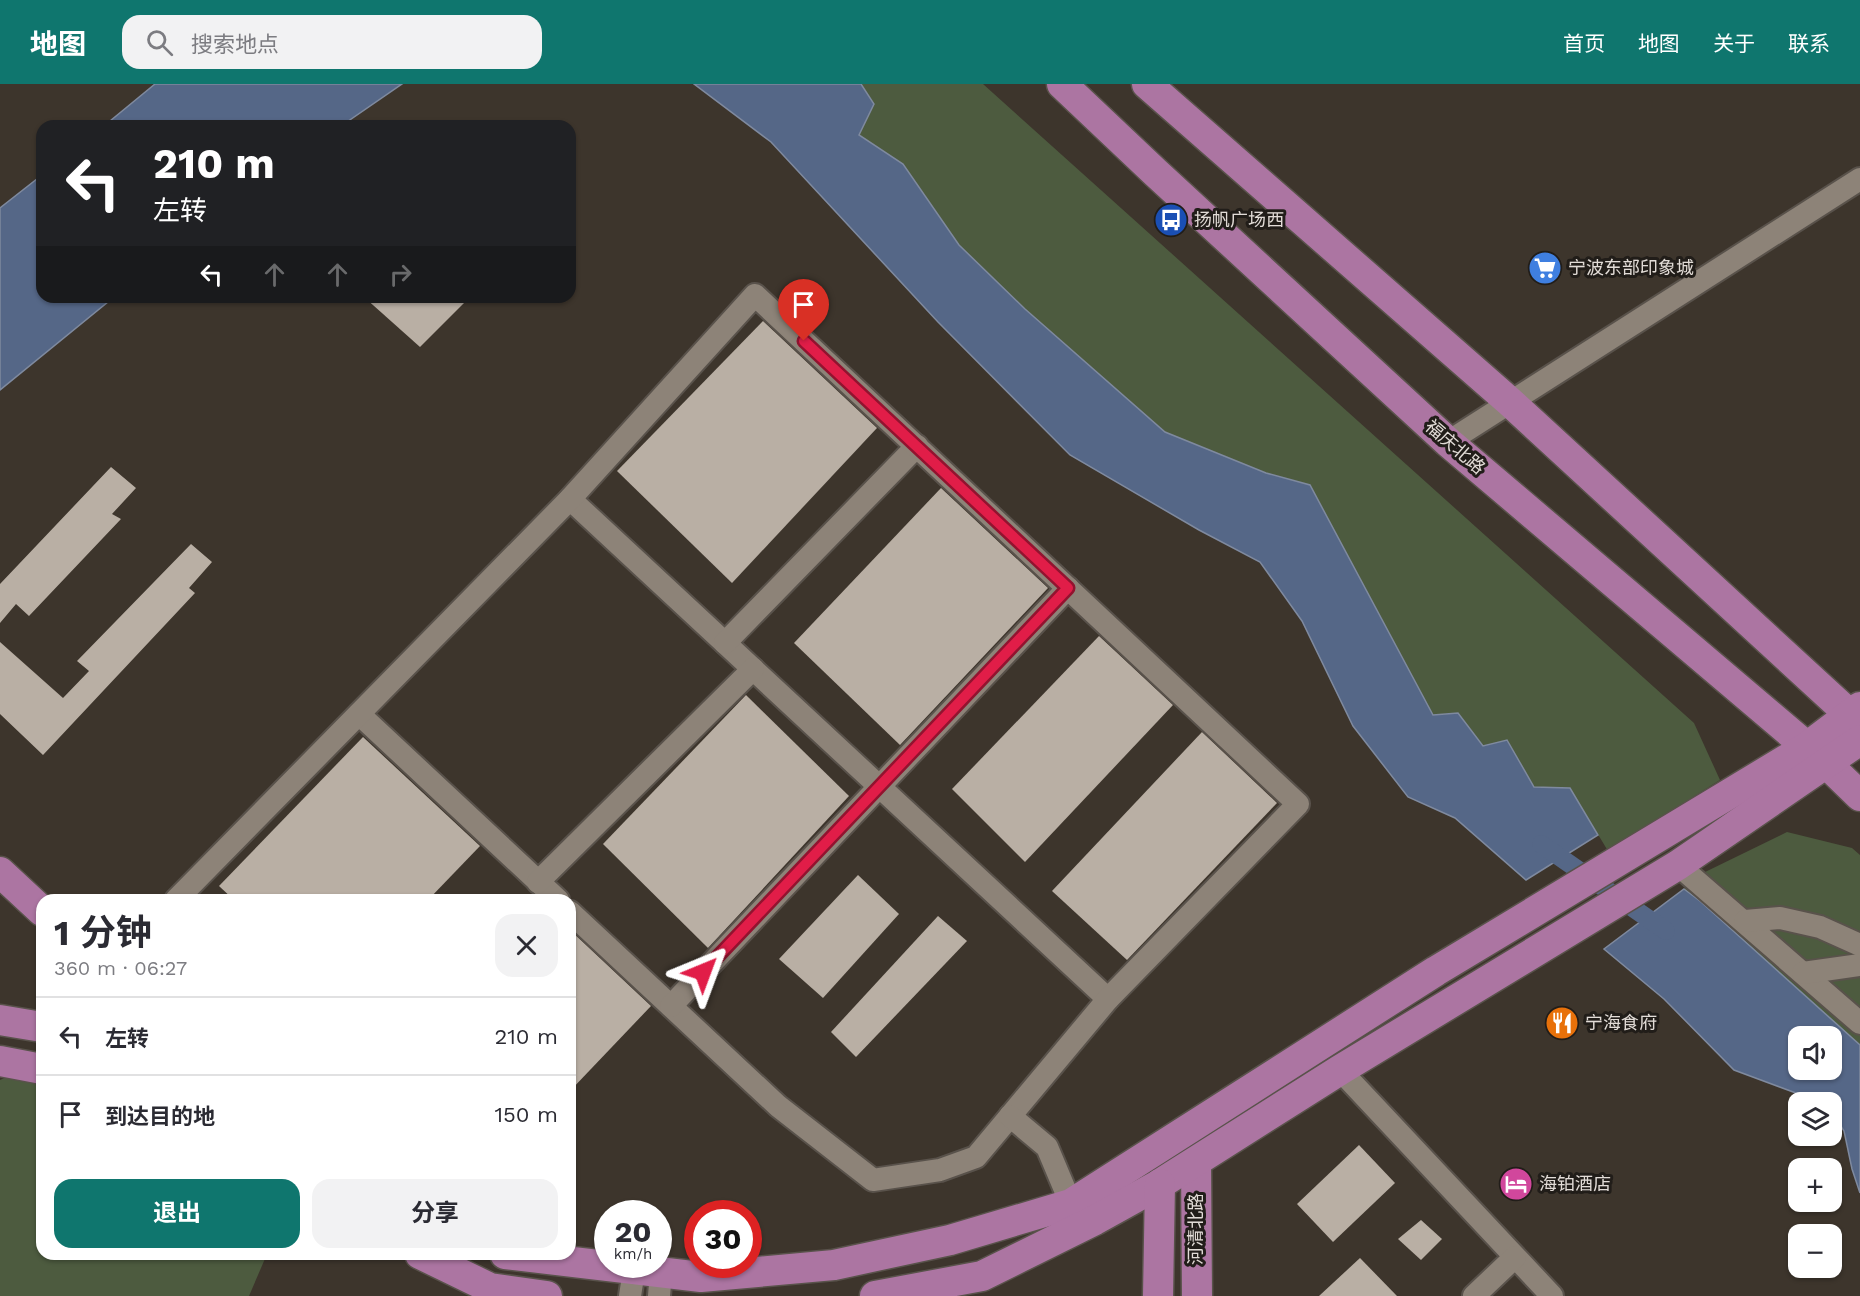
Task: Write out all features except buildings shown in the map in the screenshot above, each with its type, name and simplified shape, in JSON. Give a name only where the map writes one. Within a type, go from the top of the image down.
[{"type":"main road","name":"福庆北路","points":[[1062,84],[1448,442],[1817,755],[1860,796]]},
{"type":"main road","points":[[875,1296],[982,1276],[1095,1220],[1160,1184],[1340,1070],[1666,872],[1817,755],[1857,721],[1510,402],[1148,84]]},
{"type":"main road","points":[[533,1260],[646,1284],[834,1265],[950,1240],[1071,1203],[1436,971],[1557,898],[1817,755]]},
{"type":"main road","points":[[0,872],[36,905]]},
{"type":"main road","points":[[0,1020],[36,1026]]},
{"type":"main road","points":[[0,1061],[36,1068]]},
{"type":"main road","name":"河清北路","points":[[1196,1162],[1197,1296]]},
{"type":"main road","name":"河清北路","points":[[1158,1296],[1160,1184]]},
{"type":"main road","points":[[432,1260],[490,1288],[547,1296]]},
{"type":"street","points":[[1448,442],[1860,179]]},
{"type":"street","points":[[182,894],[570,499],[755,295],[1298,804],[1108,999],[976,1157],[940,1170],[873,1180],[778,1107],[576,918]]},
{"type":"street","points":[[725,643],[916,447]]},
{"type":"street","points":[[570,499],[1108,999]]},
{"type":"street","points":[[671,1006],[1068,588]]},
{"type":"street","points":[[538,882],[753,669]]},
{"type":"street","points":[[359,714],[551,894]]},
{"type":"street","points":[[1666,872],[1745,921],[1803,973],[1855,1013]]},
{"type":"street","points":[[1745,921],[1780,918],[1820,927],[1860,945]]},
{"type":"street","points":[[1803,973],[1860,965]]},
{"type":"street","points":[[1340,1070],[1552,1296]]},
{"type":"street","points":[[1010,1116],[1047,1147],[1071,1203]]},
{"type":"street","points":[[1474,1296],[1515,1257]]},
{"type":"green space","points":[[861,84],[983,84],[1694,723],[1720,780],[1608,851],[1570,788],[1534,787],[1507,740],[1483,746],[1458,713],[1433,715],[1310,485],[1266,473],[1165,432],[1025,309],[959,245],[903,164],[859,135],[874,104]]},
{"type":"green space","points":[[1787,832],[1852,848],[1860,855],[1860,1045],[1842,1029],[1842,1026],[1839,1026],[1684,889],[1701,874]]},
{"type":"green space","points":[[36,1064],[36,1260],[264,1260],[249,1296],[0,1296],[0,1080]]},
{"type":"water","points":[[155,84],[402,84],[350,120],[111,120]]},
{"type":"water","points":[[694,84],[861,84],[874,104],[859,135],[903,164],[959,245],[1025,309],[1165,432],[1266,473],[1310,485],[1433,715],[1458,713],[1483,746],[1507,740],[1534,787],[1570,788],[1598,835],[1526,880],[1455,818],[1408,797],[1353,726],[1302,621],[1260,562],[1199,530],[1070,455],[938,322],[771,142]]},
{"type":"water","points":[[36,180],[36,303],[107,303],[0,390],[0,208]]},
{"type":"water","points":[[1684,889],[1839,1026],[1788,1026],[1788,1080],[1842,1080],[1842,1029],[1860,1045],[1860,1193],[1842,1128],[1842,1092],[1793,1092],[1734,1070],[1664,999],[1604,949]]},
{"type":"waterway","points":[[1541,844],[1666,931]]},
{"type":"place","name":"扬帆广场西","points":[[1171,220]]},
{"type":"place","name":"宁波东部印象城","points":[[1545,268]]},
{"type":"place","name":"宁海食府","points":[[1562,1023]]},
{"type":"place","name":"海铂酒店","points":[[1516,1184]]},
{"type":"route","points":[[703,972],[1068,588],[804,341]]}]
